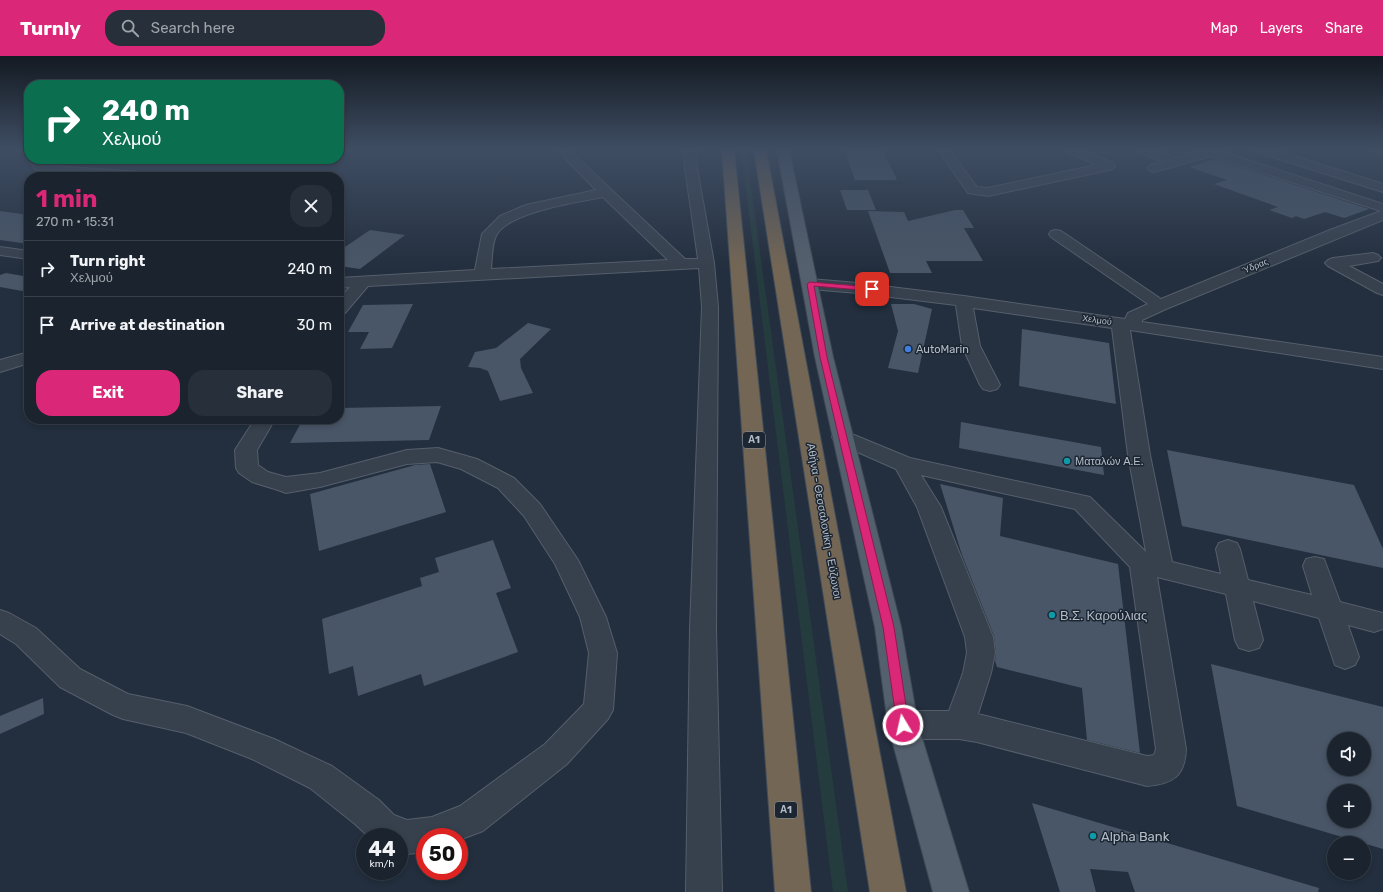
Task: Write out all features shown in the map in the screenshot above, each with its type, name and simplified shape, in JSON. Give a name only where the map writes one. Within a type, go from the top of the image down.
[{"type":"highway","name":"Α1","points":[[731,189],[793,892]]},
{"type":"highway","name":"Αθήνα - Θεσσαλονίκη - Εύζωνοι","points":[[767,189],[888,892]]},
{"type":"main road","points":[[791,189],[824,357],[888,627],[903,725],[951,892]]},
{"type":"street","points":[[603,189],[681,264]]},
{"type":"street","points":[[694,189],[706,264],[710,307],[703,649],[704,892]]},
{"type":"street","points":[[972,189],[988,192],[1002,189]]},
{"type":"street","points":[[1327,189],[1383,208]]},
{"type":"street","points":[[482,274],[489,234],[505,219],[531,208],[606,192]]},
{"type":"street","name":"Ύδρας","points":[[1126,324],[1134,317],[1160,305],[1335,233],[1383,215]]},
{"type":"street","points":[[1056,234],[1160,305]]},
{"type":"street","points":[[0,251],[24,254]]},
{"type":"street","points":[[1373,258],[1333,263],[1383,290]]},
{"type":"street","points":[[344,283],[482,274],[706,264]]},
{"type":"street","points":[[344,273],[356,277],[362,282]]},
{"type":"street","points":[[344,303],[362,282]]},
{"type":"street","name":"Χελμού","points":[[810,284],[858,288],[964,301],[1383,363]]},
{"type":"street","points":[[964,301],[971,346],[990,385]]},
{"type":"street","points":[[903,725],[959,725],[977,728],[1147,771],[1161,770],[1170,761],[1171,749],[1126,324]]},
{"type":"street","points":[[0,366],[24,359]]},
{"type":"street","points":[[0,622],[26,636],[70,678],[123,706],[187,720],[262,749],[321,777],[367,812],[383,828],[407,837],[432,834],[471,819],[556,754],[598,710],[603,652],[593,617],[566,560],[532,510],[506,483],[469,464],[438,455],[407,457],[320,480],[286,485],[260,477],[247,468],[246,450],[262,424]]},
{"type":"street","points":[[842,437],[904,464],[1082,503],[1151,566],[1374,621]]},
{"type":"street","points":[[904,464],[929,507],[979,637],[981,654],[977,673],[959,725]]},
{"type":"street","points":[[1228,549],[1249,640]]},
{"type":"street","points":[[1315,566],[1345,657]]},
{"type":"green space","points":[[746,189],[751,189],[848,892],[833,892]]},
{"type":"building","points":[[1228,189],[1307,189],[1369,209],[1344,218],[1325,212],[1304,219],[1296,216],[1292,218],[1269,210],[1278,207]]},
{"type":"building","points":[[840,190],[868,190],[876,210],[847,210]]},
{"type":"building","points":[[955,210],[963,210],[974,228],[964,228],[983,261],[926,261],[932,273],[890,273],[868,211],[904,212],[908,221]]},
{"type":"building","points":[[0,211],[24,214],[24,243],[0,240]]},
{"type":"building","points":[[370,230],[405,235],[360,269],[344,267],[344,248]]},
{"type":"building","points":[[6,273],[24,276],[24,290],[22,291],[0,287],[0,275]]},
{"type":"building","points":[[413,304],[392,348],[360,349],[369,332],[348,332],[363,305]]},
{"type":"building","name":"AutoMarin","points":[[891,304],[914,304],[932,309],[918,373],[888,368],[898,331]]},
{"type":"building","points":[[528,323],[551,329],[520,359],[521,368],[533,393],[500,401],[488,371],[480,368],[468,367],[475,352],[496,348]]},
{"type":"building","points":[[1022,329],[1109,343],[1116,404],[1019,386]]},
{"type":"building","points":[[441,406],[429,440],[290,443],[300,424],[344,424],[344,408]]},
{"type":"building","name":"Ματαλών Α.Ε.","points":[[961,422],[1101,447],[1104,475],[959,448]]},
{"type":"building","points":[[1167,450],[1354,485],[1383,549],[1383,568],[1182,526]]},
{"type":"building","points":[[430,464],[446,512],[319,551],[310,494],[415,465]]},
{"type":"building","name":"Β.Σ. Καρούλιας","points":[[940,484],[1003,498],[1000,536],[1118,564],[1140,753],[1087,740],[1082,688],[997,667],[995,661],[996,653],[994,636],[962,555]]},
{"type":"building","points":[[493,540],[511,588],[496,593],[518,652],[424,686],[421,674],[358,696],[353,666],[329,674],[322,619],[422,586],[420,578],[439,572],[435,558]]},
{"type":"building","points":[[1211,664],[1383,707],[1383,849],[1371,845],[1371,836],[1339,836],[1237,806]]},
{"type":"building","points":[[43,698],[44,714],[0,734],[0,716]]},
{"type":"building","name":"Alpha Bank","points":[[1032,803],[1319,888],[1318,892],[1135,892],[1128,872],[1090,869],[1096,892],[1060,892]]},
{"type":"place","name":"AutoMarin","points":[[908,349]]},
{"type":"place","name":"Ματαλών Α.Ε.","points":[[1067,461]]},
{"type":"place","name":"Β.Σ. Καρούλιας","points":[[1052,615]]},
{"type":"place","name":"Alpha Bank","points":[[1093,836]]},
{"type":"route","points":[[872,289],[810,284],[824,357],[888,627],[903,725]]}]
